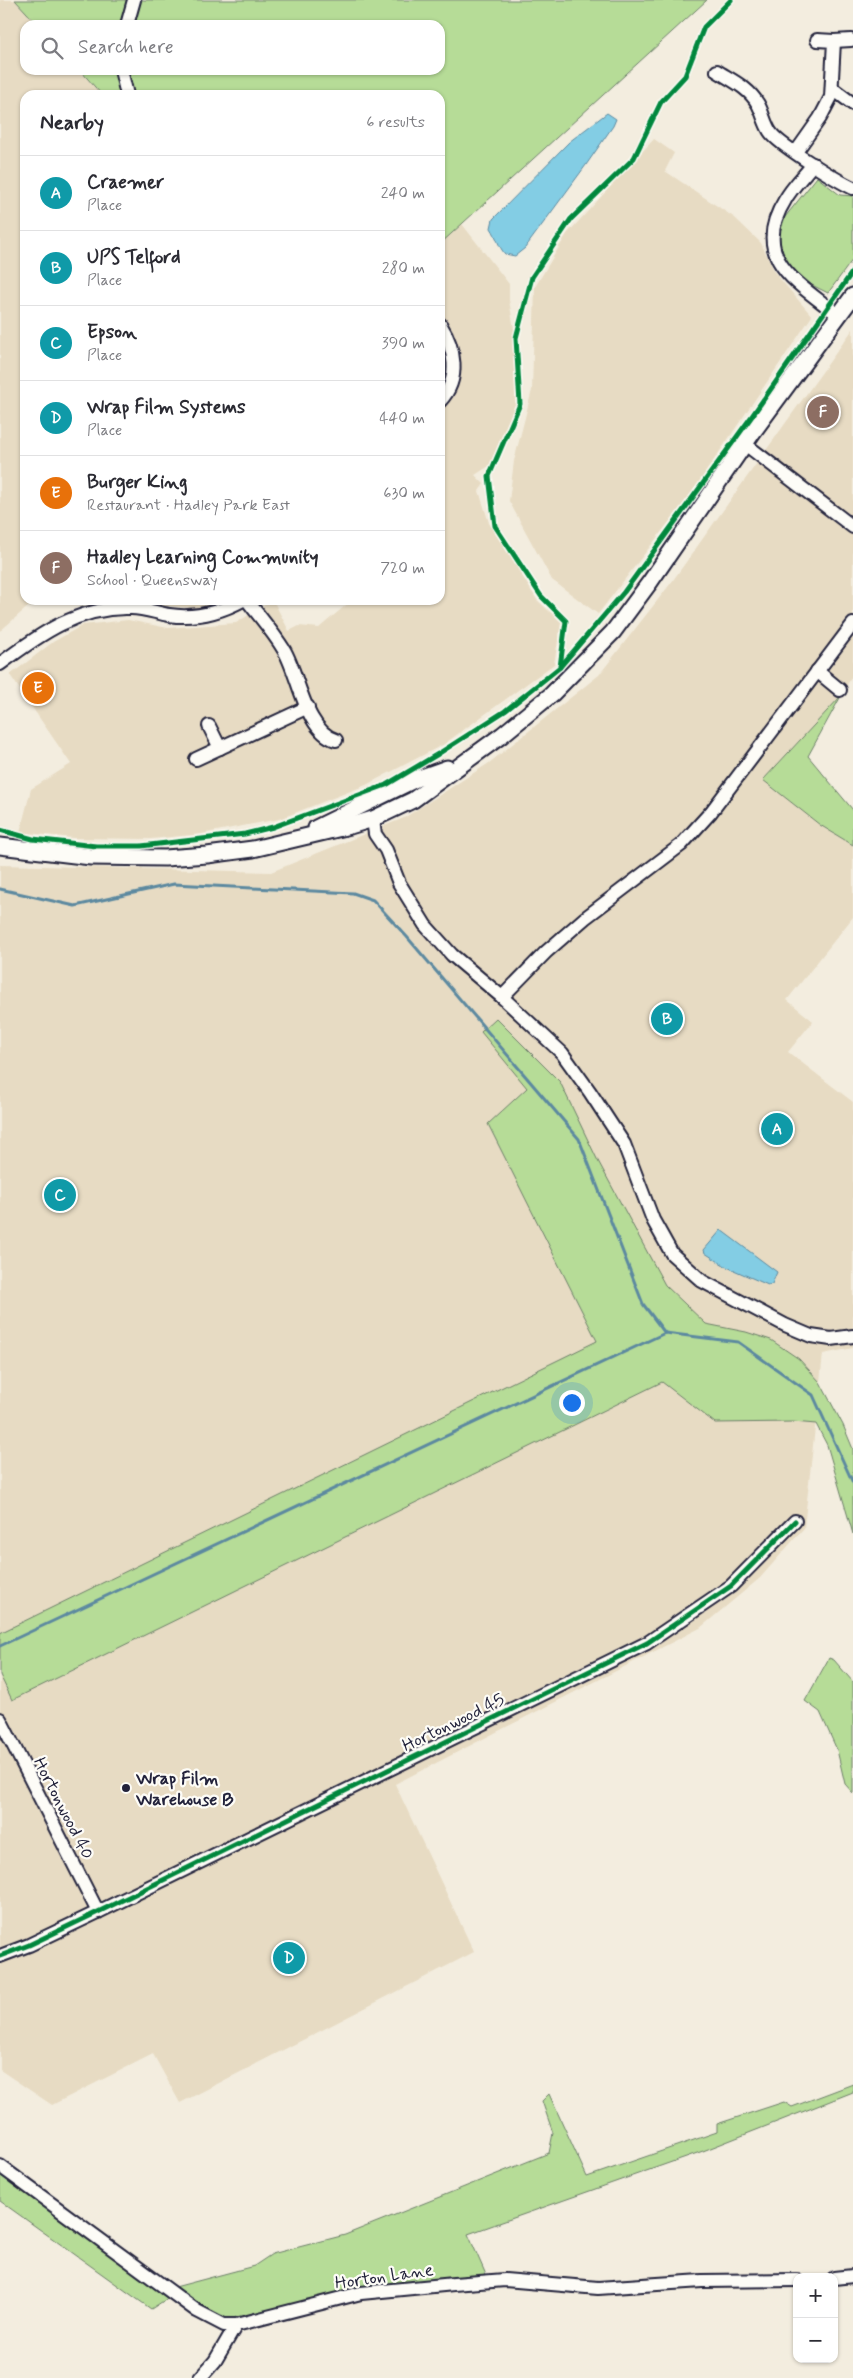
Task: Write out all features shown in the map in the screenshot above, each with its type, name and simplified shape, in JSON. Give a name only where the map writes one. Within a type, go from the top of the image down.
[{"type":"main road","points":[[0,846],[91,857],[165,858],[253,849],[373,818],[413,800],[502,735],[552,694],[613,632],[650,582],[745,444],[853,296]]},
{"type":"main road","points":[[296,838],[416,779],[465,761]]},
{"type":"main road","points":[[367,803],[373,818]]},
{"type":"main road","points":[[0,840],[18,848]]},
{"type":"street","points":[[128,20],[134,0]]},
{"type":"street","points":[[817,40],[851,40]]},
{"type":"street","points":[[796,152],[826,108],[833,89],[834,41]]},
{"type":"street","points":[[718,71],[746,88],[758,104],[771,133],[813,164],[853,188]]},
{"type":"street","points":[[122,75],[126,90]]},
{"type":"street","points":[[833,89],[853,104]]},
{"type":"street","points":[[813,164],[785,200],[777,214],[772,227],[773,251],[783,268],[794,280],[838,315]]},
{"type":"street","points":[[445,334],[452,348],[454,364],[451,385],[445,394]]},
{"type":"street","points":[[745,444],[853,527]]},
{"type":"street","points":[[0,664],[52,626],[107,605]]},
{"type":"street","points":[[116,605],[190,617],[211,614],[232,605]]},
{"type":"street","points":[[251,605],[284,649],[308,707],[323,734],[336,740]]},
{"type":"street","points":[[502,997],[546,952],[585,918],[681,846],[711,812],[853,624]]},
{"type":"street","points":[[817,672],[840,690]]},
{"type":"street","points":[[196,758],[308,707]]},
{"type":"street","points":[[209,726],[220,748]]},
{"type":"street","points":[[373,818],[383,831],[386,850],[399,883],[425,925],[452,955],[502,997],[562,1053],[590,1092],[624,1144],[653,1220],[677,1258],[702,1281],[785,1325],[811,1336],[831,1339],[853,1336]]},
{"type":"street","name":"Hortonwood 45","points":[[0,1956],[29,1946],[647,1643],[731,1586],[795,1521]]},
{"type":"street","name":"Hortonwood 40","points":[[0,1719],[98,1912]]},
{"type":"street","name":"Horton Lane","points":[[0,2166],[197,2311],[224,2325],[236,2325],[361,2293],[505,2280],[598,2288],[702,2281],[793,2280]]},
{"type":"street","points":[[838,2278],[853,2276]]},
{"type":"street","points":[[200,2378],[215,2361],[236,2325]]},
{"type":"shaded area","points":[[0,0],[15,0],[33,20],[20,20],[20,75],[84,75],[97,90],[20,90],[20,605],[30,605],[0,631]]},
{"type":"shaded area","points":[[654,139],[674,153],[665,171],[735,218],[761,243],[775,273],[812,316],[692,492],[598,614],[552,580],[509,501],[514,461],[532,390],[535,287],[567,234]]},
{"type":"shaded area","points":[[462,224],[509,284],[509,300],[514,329],[515,404],[489,466],[475,475],[484,484],[479,491],[489,523],[537,600],[561,622],[554,664],[444,744],[366,785],[279,819],[201,834],[151,839],[73,838],[20,832],[31,789],[71,764],[10,675],[53,642],[83,625],[128,620],[168,628],[236,623],[265,605],[276,605],[289,631],[299,626],[319,628],[346,605],[445,605],[445,239]]},
{"type":"shaded area","points":[[853,329],[853,674],[841,696],[763,780],[820,825],[853,845],[853,917],[787,1000],[813,1021],[788,1052],[853,1102],[853,1348],[823,1354],[804,1528],[760,1578],[700,1628],[395,1784],[474,1952],[180,2103],[153,2054],[52,2105],[0,2070],[0,865],[271,872],[404,818],[489,763],[599,675],[671,583]]},
{"type":"shaded area","points":[[160,605],[210,605],[201,609]]},
{"type":"green space","points":[[15,0],[707,0],[445,239],[445,90],[98,90],[84,75],[445,75],[445,20],[33,20]]},
{"type":"green space","points":[[817,177],[840,195],[853,196],[853,259],[828,293],[812,285],[782,259],[777,239],[785,217]]},
{"type":"green space","points":[[841,696],[808,756],[853,810],[853,845],[820,825],[763,780]]},
{"type":"green space","points":[[496,1018],[560,1082],[597,1159],[665,1285],[706,1324],[746,1332],[771,1340],[799,1359],[820,1382],[843,1425],[853,1449],[853,1534],[827,1445],[816,1424],[793,1422],[715,1423],[662,1382],[12,1700],[0,1675],[0,1633],[597,1341],[488,1124],[527,1088],[481,1032]]},
{"type":"green space","points":[[829,1658],[834,1660],[853,1682],[853,1793],[845,1784],[837,1750],[820,1712],[805,1701]]},
{"type":"green space","points":[[853,2084],[853,2092],[703,2151],[468,2234],[487,2277],[228,2320],[211,2315],[175,2287],[254,2266],[272,2254],[345,2235],[549,2153],[553,2133],[542,2101],[549,2094],[587,2177],[717,2132],[717,2124],[784,2102],[792,2107]]},
{"type":"green space","points":[[0,2171],[168,2298],[151,2309],[0,2201]]},
{"type":"water","points":[[607,113],[616,119],[586,165],[525,248],[515,256],[505,254],[491,228],[493,219],[569,142]]},
{"type":"water","points":[[721,1230],[777,1272],[772,1284],[768,1285],[727,1267],[705,1253],[704,1250]]},
{"type":"waterway","points":[[0,889],[75,906],[174,884],[353,893],[373,900],[407,937],[579,1139],[643,1304],[665,1333]]},
{"type":"waterway","points":[[0,1646],[665,1333],[738,1342],[813,1395],[853,1483]]},
{"type":"cycle path","points":[[560,667],[566,621],[541,596],[495,526],[489,476],[520,404],[516,338],[532,277],[571,219],[634,158],[661,102],[685,76],[704,27],[731,0]]},
{"type":"cycle path","points":[[0,830],[33,839],[96,846],[141,846],[245,834],[273,827],[386,785],[505,711],[560,667],[624,592],[752,416],[853,271]]},
{"type":"cycle path","points":[[0,1956],[29,1945],[98,1912],[647,1643],[731,1586],[795,1521]]},
{"type":"place","name":"Hadley Learning Community","points":[[823,412]]},
{"type":"place","name":"Burger King","points":[[38,688]]},
{"type":"place","name":"UPS Telford","points":[[667,1019]]},
{"type":"place","name":"Craemer","points":[[777,1129]]},
{"type":"place","name":"Epson","points":[[60,1195]]},
{"type":"place","name":"Wrap Film Warehouse B","points":[[126,1788]]},
{"type":"place","name":"Wrap Film Systems","points":[[289,1958]]}]
